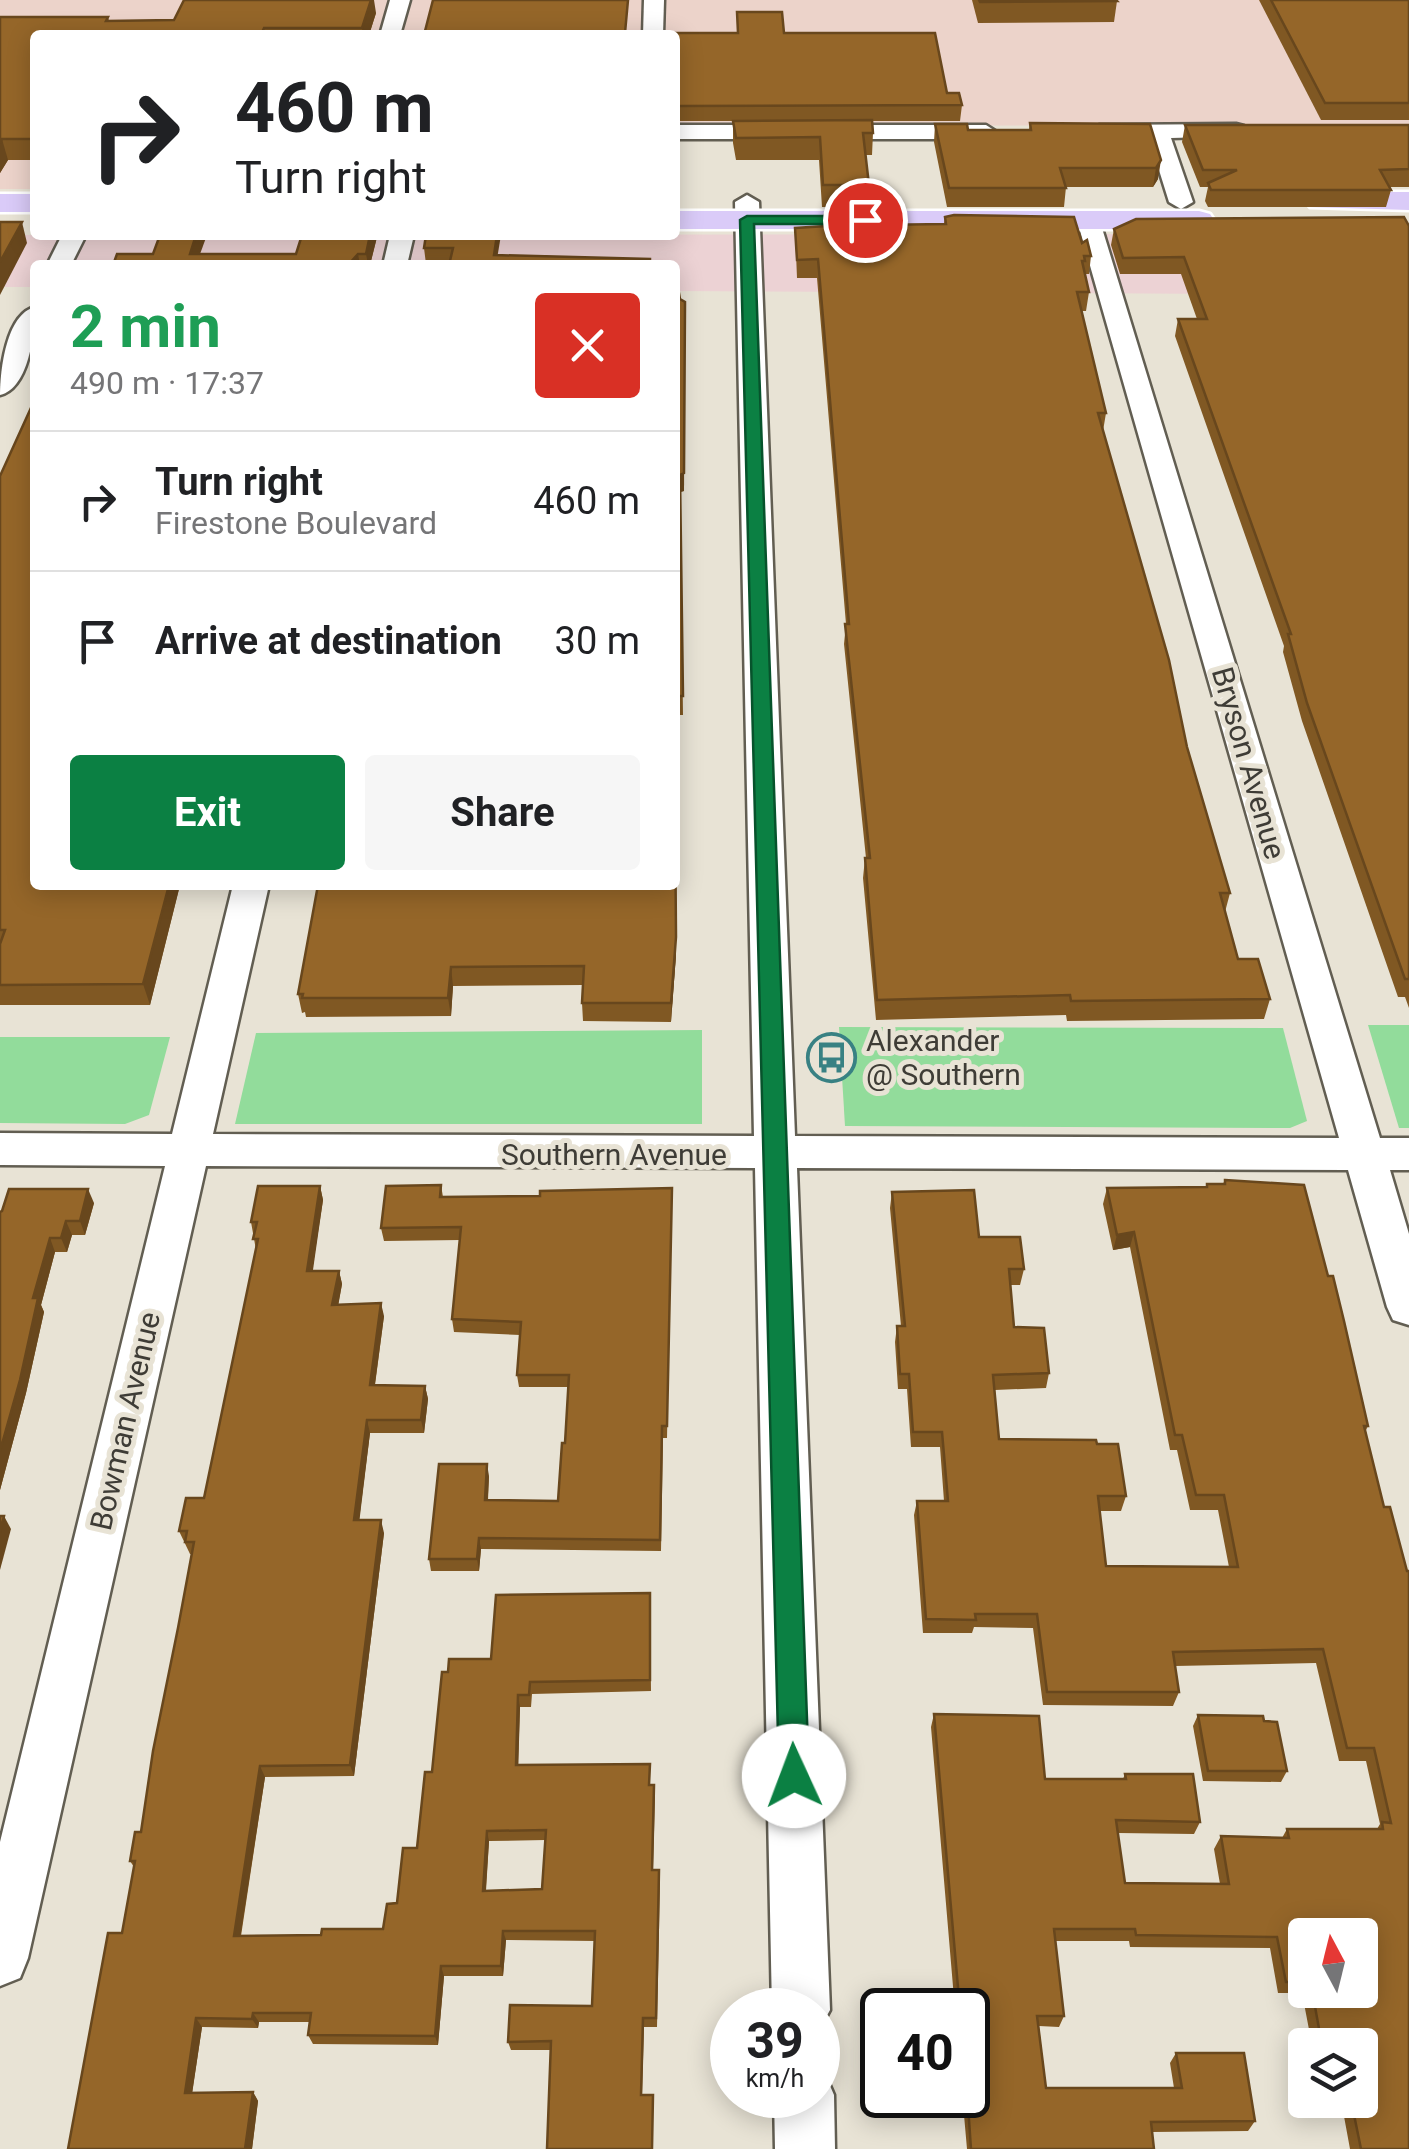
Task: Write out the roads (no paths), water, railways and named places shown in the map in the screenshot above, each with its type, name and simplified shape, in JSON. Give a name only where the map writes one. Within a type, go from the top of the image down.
[{"type":"main road","points":[[0,203],[30,202]]},
{"type":"main road","points":[[680,203],[747,211],[1089,220],[1220,211],[1181,202],[747,211],[680,219]]},
{"type":"main road","points":[[1409,202],[1295,211],[1409,220]]},
{"type":"main road","points":[[0,221],[30,221]]},
{"type":"street","points":[[391,30],[400,0]]},
{"type":"street","points":[[652,30],[654,0]]},
{"type":"street","points":[[1068,132],[1261,131]]},
{"type":"street","points":[[680,132],[1014,132]]},
{"type":"street","points":[[1158,132],[1181,202]]},
{"type":"street","points":[[747,211],[800,1988]]},
{"type":"street","name":"Bryson Avenue","points":[[1089,220],[1409,1307]]},
{"type":"street","points":[[0,387],[30,325]]},
{"type":"street","name":"Bowman Avenue","points":[[0,1958],[249,890]]},
{"type":"street","name":"Southern Avenue","points":[[0,1149],[1409,1154]]},
{"type":"street","points":[[804,2118],[805,2149]]},
{"type":"place","name":"Alexander @ Southern","points":[[831,1057]]}]
